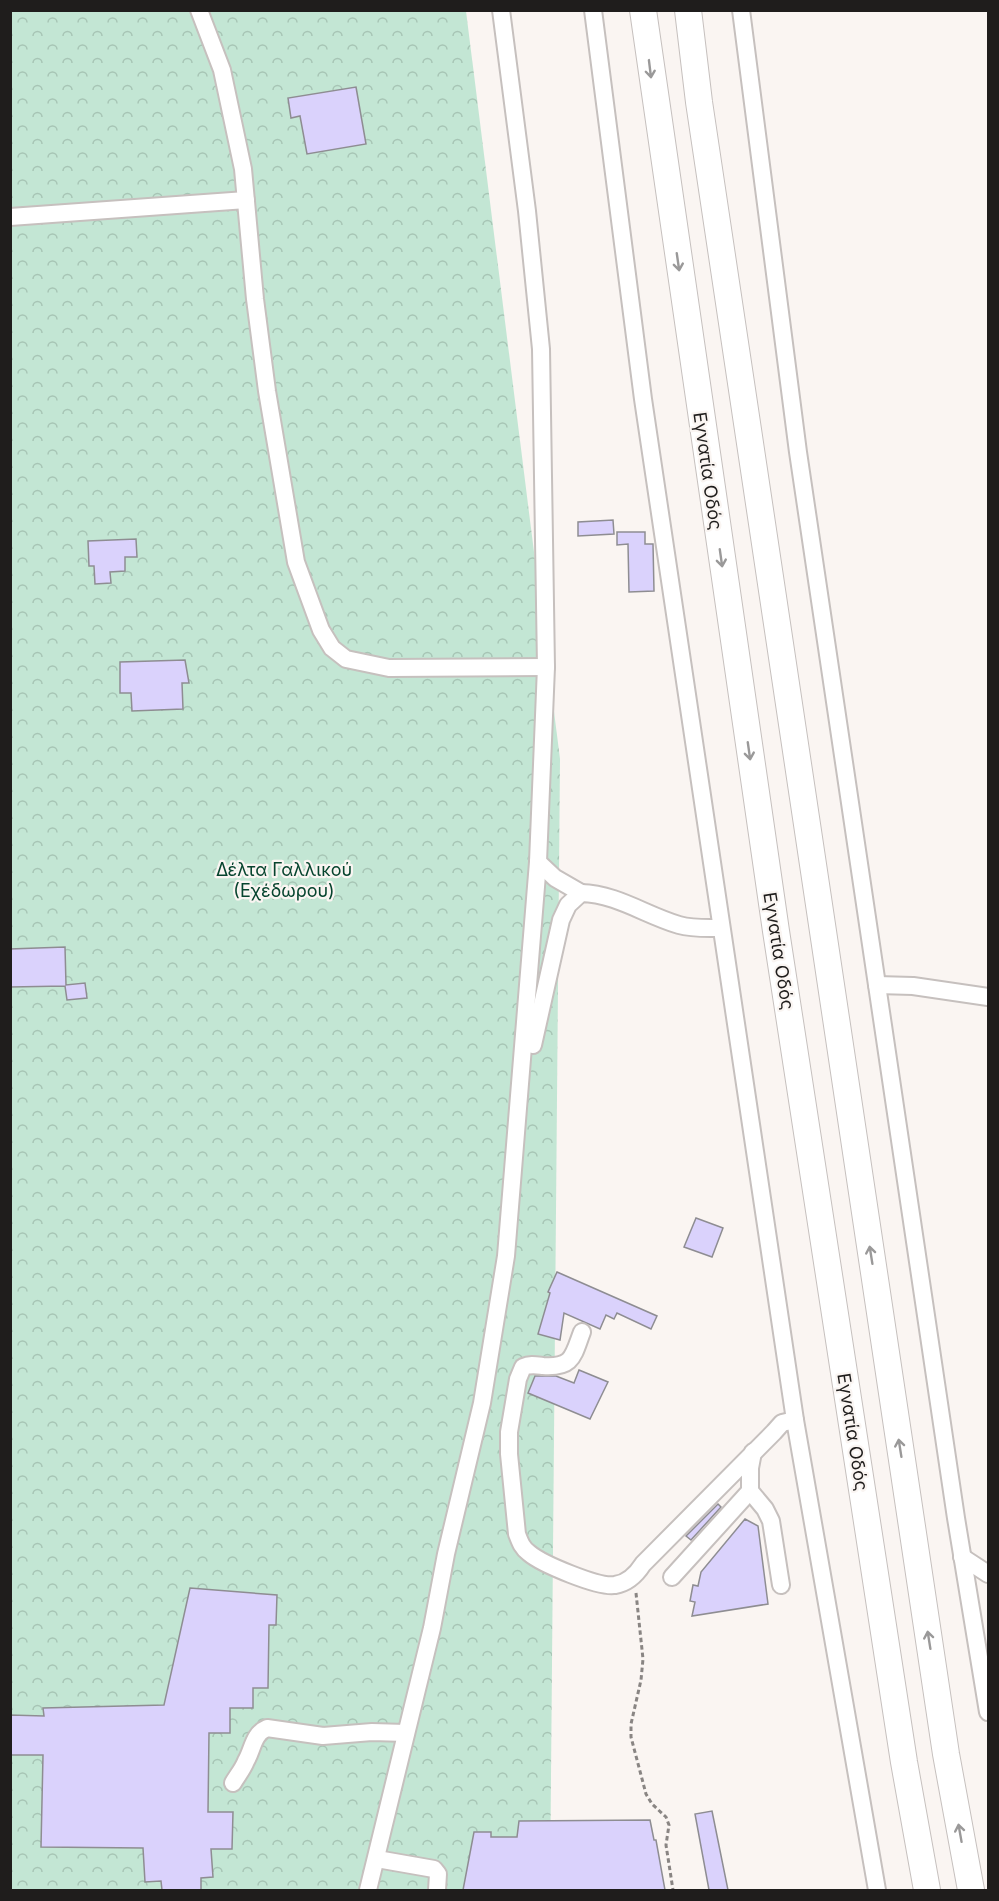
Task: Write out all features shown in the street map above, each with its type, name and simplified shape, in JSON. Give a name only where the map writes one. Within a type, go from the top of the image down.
[{"type":"highway","name":"Εγνατία Οδός","points":[[643,10],[776,931],[904,1762],[927,1890]]},
{"type":"highway","points":[[688,10],[701,114],[946,1754],[971,1890]]},
{"type":"street","points":[[199,10],[222,70],[243,169],[255,299],[267,391],[296,562],[321,630],[332,648],[346,659],[389,668],[546,667]]},
{"type":"street","points":[[368,1890],[432,1628],[446,1554],[482,1403],[506,1256],[538,862],[546,667],[541,349],[527,211],[501,10]]},
{"type":"street","points":[[593,10],[644,399],[795,1420],[877,1890]]},
{"type":"street","points":[[741,10],[798,452],[962,1557],[988,1712]]},
{"type":"street","points":[[10,217],[246,200]]},
{"type":"street","points":[[538,862],[555,879],[581,893],[597,894],[617,900],[679,925],[699,929],[721,927]]},
{"type":"street","points":[[519,1110],[561,920],[568,905],[581,893]]},
{"type":"street","points":[[877,985],[913,986],[988,997]]},
{"type":"street","points":[[582,1332],[572,1359],[562,1366],[530,1364],[523,1367],[520,1372],[509,1432],[517,1534],[521,1545],[529,1553],[556,1569],[613,1586],[626,1582],[635,1576],[643,1564],[782,1424],[795,1420]]},
{"type":"street","points":[[753,1452],[750,1491],[765,1509],[771,1521],[782,1585]]},
{"type":"street","points":[[672,1577],[750,1491]]},
{"type":"street","points":[[962,1557],[988,1574]]},
{"type":"street","points":[[233,1784],[247,1761],[256,1736],[267,1728],[323,1736],[372,1732],[406,1733]]},
{"type":"street","points":[[377,1859],[434,1869],[438,1874],[437,1890]]},
{"type":"path","points":[[635,1576],[643,1659],[641,1680],[631,1724],[631,1737],[646,1794],[652,1804],[666,1817],[669,1825],[666,1845],[673,1890]]},
{"type":"green space","name":"Δέλτα Γαλλικού (Εχέδωρου)","points":[[11,11],[466,11],[560,759],[550,1890],[11,1890]]},
{"type":"building","points":[[356,87],[366,144],[307,154],[300,116],[291,118],[288,98]]},
{"type":"building","points":[[613,520],[614,534],[578,536],[578,522]]},
{"type":"building","points":[[617,532],[645,532],[645,544],[653,544],[654,591],[629,592],[628,544],[617,545]]},
{"type":"building","points":[[136,539],[137,557],[125,557],[125,571],[110,572],[111,583],[95,584],[94,566],[89,566],[88,541]]},
{"type":"building","points":[[185,660],[189,683],[182,683],[183,709],[132,711],[131,693],[120,693],[120,662]]},
{"type":"building","points":[[65,947],[66,985],[85,983],[87,998],[67,1000],[65,986],[10,987],[10,949]]},
{"type":"building","points":[[696,1218],[723,1228],[712,1257],[684,1247]]},
{"type":"building","points":[[557,1272],[657,1316],[651,1329],[617,1313],[614,1319],[606,1315],[600,1329],[564,1313],[560,1340],[538,1334],[550,1293],[548,1292]]},
{"type":"building","points":[[579,1370],[608,1382],[590,1419],[528,1393],[535,1376],[556,1376],[574,1383]]},
{"type":"building","points":[[718,1504],[721,1507],[691,1540],[686,1536]]},
{"type":"building","points":[[745,1519],[758,1526],[768,1604],[692,1616],[695,1602],[690,1601],[693,1585],[698,1586],[701,1572]]},
{"type":"building","points":[[190,1588],[277,1595],[276,1625],[269,1625],[268,1688],[253,1688],[253,1708],[230,1708],[230,1733],[209,1733],[208,1812],[233,1812],[232,1849],[211,1849],[213,1877],[201,1878],[201,1890],[162,1890],[161,1881],[145,1882],[143,1848],[41,1847],[43,1755],[10,1755],[10,1715],[44,1716],[43,1708],[164,1705]]},
{"type":"building","points":[[712,1811],[728,1890],[709,1890],[695,1814]]},
{"type":"building","points":[[650,1820],[665,1890],[463,1890],[474,1832],[491,1832],[491,1837],[517,1837],[519,1821]]}]
